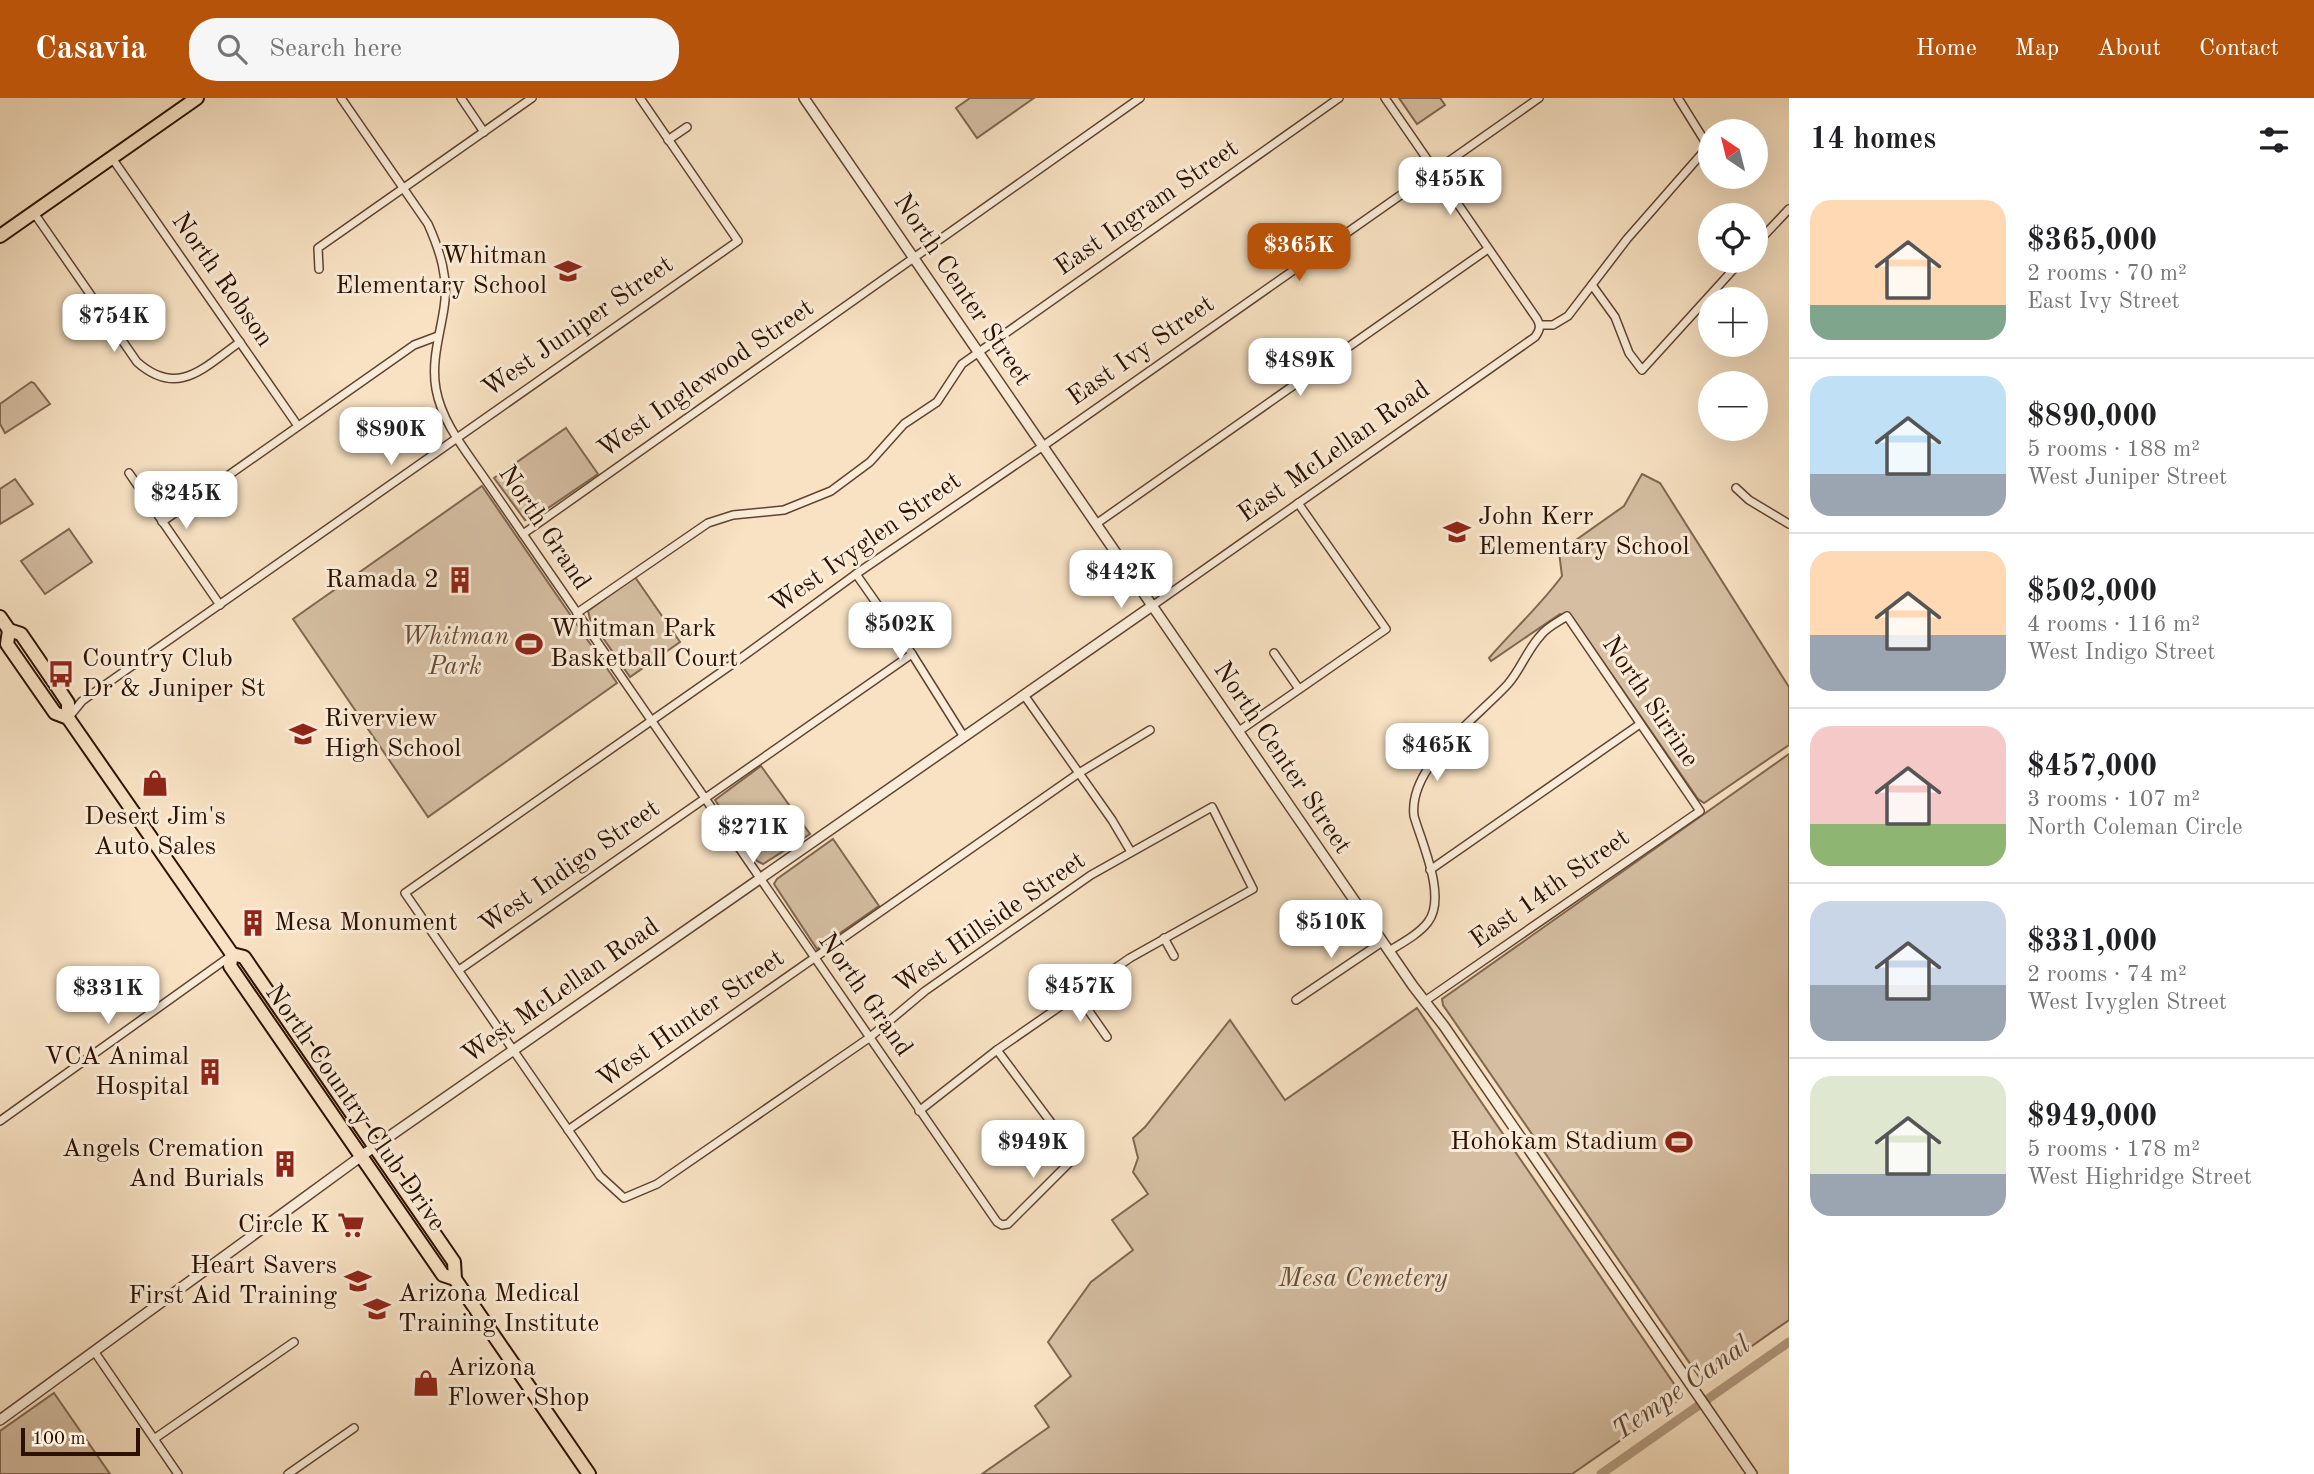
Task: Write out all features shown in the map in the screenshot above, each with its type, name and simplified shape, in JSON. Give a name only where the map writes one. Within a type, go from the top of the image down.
[{"type":"main road","points":[[0,236],[197,98]]},
{"type":"main road","name":"North Country Club Drive","points":[[0,617],[9,629],[21,634],[68,703],[68,718],[232,954],[244,957],[454,1262],[455,1279],[589,1474]]},
{"type":"main road","name":"North Country Club Drive","points":[[232,954],[230,966],[361,1157],[443,1275],[455,1279]]},
{"type":"street","name":"North Grand","points":[[341,98],[428,224],[443,261],[444,307],[434,362],[436,389],[444,416],[919,1111],[997,1222],[1002,1225],[1008,1224],[1076,1156],[997,1050]]},
{"type":"street","points":[[461,98],[484,132]]},
{"type":"street","points":[[319,269],[318,248],[532,98]]},
{"type":"street","points":[[640,98],[668,140],[687,127]]},
{"type":"street","name":"North Center Street","points":[[804,98],[1382,942],[1452,1037],[1752,1474]]},
{"type":"street","name":"West Inglewood Street","points":[[523,534],[1140,98]]},
{"type":"street","name":"East Ingram Street","points":[[577,612],[699,527],[733,515],[784,510],[805,504],[831,491],[870,462],[904,424],[937,401],[962,365],[1339,98]]},
{"type":"street","points":[[1385,98],[1488,248],[1539,328]]},
{"type":"street","name":"East Ivy Street","points":[[1043,446],[1539,98]]},
{"type":"street","name":"East McLellan Road","points":[[1152,606],[1535,337],[1539,328],[1561,321],[1627,239],[1705,150],[1706,143],[1678,98]]},
{"type":"street","name":"West Juniper Street","points":[[68,718],[82,701],[738,241],[668,140]]},
{"type":"street","name":"North Robson","points":[[112,158],[298,426]]},
{"type":"street","points":[[1768,231],[1789,209]]},
{"type":"street","points":[[34,213],[137,362],[151,374],[168,380],[186,379],[240,342]]},
{"type":"street","points":[[1096,524],[1488,248]]},
{"type":"street","points":[[1592,285],[1615,317],[1629,353],[1642,370],[1730,273]]},
{"type":"street","points":[[162,522],[414,345],[438,336]]},
{"type":"street","name":"West Ivyglen Street","points":[[459,970],[405,893],[856,574],[1043,446]]},
{"type":"street","points":[[129,473],[220,605]]},
{"type":"street","points":[[1737,488],[1749,500],[1789,524]]},
{"type":"street","points":[[1239,731],[1386,629],[1298,503]]},
{"type":"street","points":[[856,574],[912,654],[964,737]]},
{"type":"street","name":"West McLellan Road","points":[[0,1420],[374,1147],[1152,606]]},
{"type":"street","name":"North Sirrine","points":[[1430,870],[1413,805],[1415,793],[1422,780],[1453,736],[1507,685],[1543,632],[1567,616],[1700,811]]},
{"type":"street","points":[[1274,653],[1299,689]]},
{"type":"street","name":"West Indigo Street","points":[[459,970],[912,654]]},
{"type":"street","points":[[1024,695],[1131,852]]},
{"type":"street","points":[[1389,951],[1429,921],[1436,906],[1436,891],[1430,870],[1640,724]]},
{"type":"street","name":"West Hunter Street","points":[[568,1130],[1079,773],[1150,730]]},
{"type":"street","name":"West Hillside Street","points":[[568,1130],[600,1176],[624,1198],[657,1184],[869,1038],[925,991],[1091,875],[1212,807],[1253,889],[1164,938]]},
{"type":"street","name":"East 14th Street","points":[[1425,1002],[1700,811]]},
{"type":"street","points":[[919,1111],[997,1050],[1164,938],[1174,956]]},
{"type":"street","points":[[1296,1000],[1382,942]]},
{"type":"street","points":[[0,1121],[232,954]]},
{"type":"street","points":[[459,970],[568,1130]]},
{"type":"street","points":[[1077,994],[1107,1037]]},
{"type":"street","points":[[154,1439],[294,1342]]},
{"type":"street","points":[[94,1351],[178,1474]]},
{"type":"street","points":[[288,1474],[354,1428]]},
{"type":"green space","points":[[970,98],[1034,98],[977,138],[956,108]]},
{"type":"green space","points":[[1399,98],[1440,98],[1445,105],[1417,124]]},
{"type":"green space","points":[[31,382],[50,404],[5,433],[0,424],[0,404]]},
{"type":"green space","points":[[566,428],[598,474],[535,517],[525,520],[494,478]]},
{"type":"green space","points":[[1642,474],[1660,483],[1789,687],[1789,745],[1704,803],[1698,799],[1572,617],[1560,614],[1491,661],[1489,658],[1562,576],[1559,552],[1624,506]]},
{"type":"green space","points":[[15,479],[33,504],[0,524],[0,489]]},
{"type":"green space","name":"Whitman Park","points":[[482,486],[617,683],[428,817],[293,619]]},
{"type":"green space","points":[[69,529],[92,562],[45,594],[21,561]]},
{"type":"green space","points":[[635,577],[680,642],[630,677],[590,619],[588,611]]},
{"type":"green space","points":[[1789,754],[1789,1320],[1702,1381],[1443,1005],[1442,999]]},
{"type":"green space","points":[[761,766],[810,834],[763,864],[757,861],[715,800]]},
{"type":"green space","points":[[833,839],[879,906],[817,949],[774,884],[777,879]]},
{"type":"green space","name":"Mesa Cemetery","points":[[1417,1008],[1683,1397],[1572,1474],[982,1474],[1049,1427],[1035,1406],[1071,1376],[1048,1342],[1091,1282],[1133,1250],[1112,1220],[1148,1194],[1133,1172],[1138,1158],[1133,1138],[1145,1127],[1230,1020],[1285,1100]]},
{"type":"green space","points":[[54,1393],[110,1474],[0,1474],[0,1431]]},
{"type":"waterway","name":"Tempe Canal","points":[[1601,1474],[1789,1342]]},
{"type":"place","name":"Whitman Elementary School","points":[[568,271]]},
{"type":"place","name":"John Kerr Elementary School","points":[[1457,532]]},
{"type":"place","name":"Ramada 2","points":[[460,580]]},
{"type":"place","name":"Whitman Park Basketball Court","points":[[529,644]]},
{"type":"place","name":"Country Club Dr & Juniper St","points":[[61,674]]},
{"type":"place","name":"Riverview High School","points":[[303,734]]},
{"type":"place","name":"Desert Jim's Auto Sales","points":[[155,783]]},
{"type":"place","name":"Mesa Monument","points":[[253,923]]},
{"type":"place","name":"VCA Animal Hospital","points":[[210,1072]]},
{"type":"place","name":"Hohokam Stadium","points":[[1679,1142]]},
{"type":"place","name":"Angels Cremation And Burials","points":[[285,1164]]},
{"type":"place","name":"Circle K","points":[[351,1225]]},
{"type":"place","name":"Heart Savers First Aid Training","points":[[358,1281]]},
{"type":"place","name":"Arizona Medical Training Institute","points":[[377,1309]]},
{"type":"place","name":"Arizona Flower Shop","points":[[426,1383]]}]
